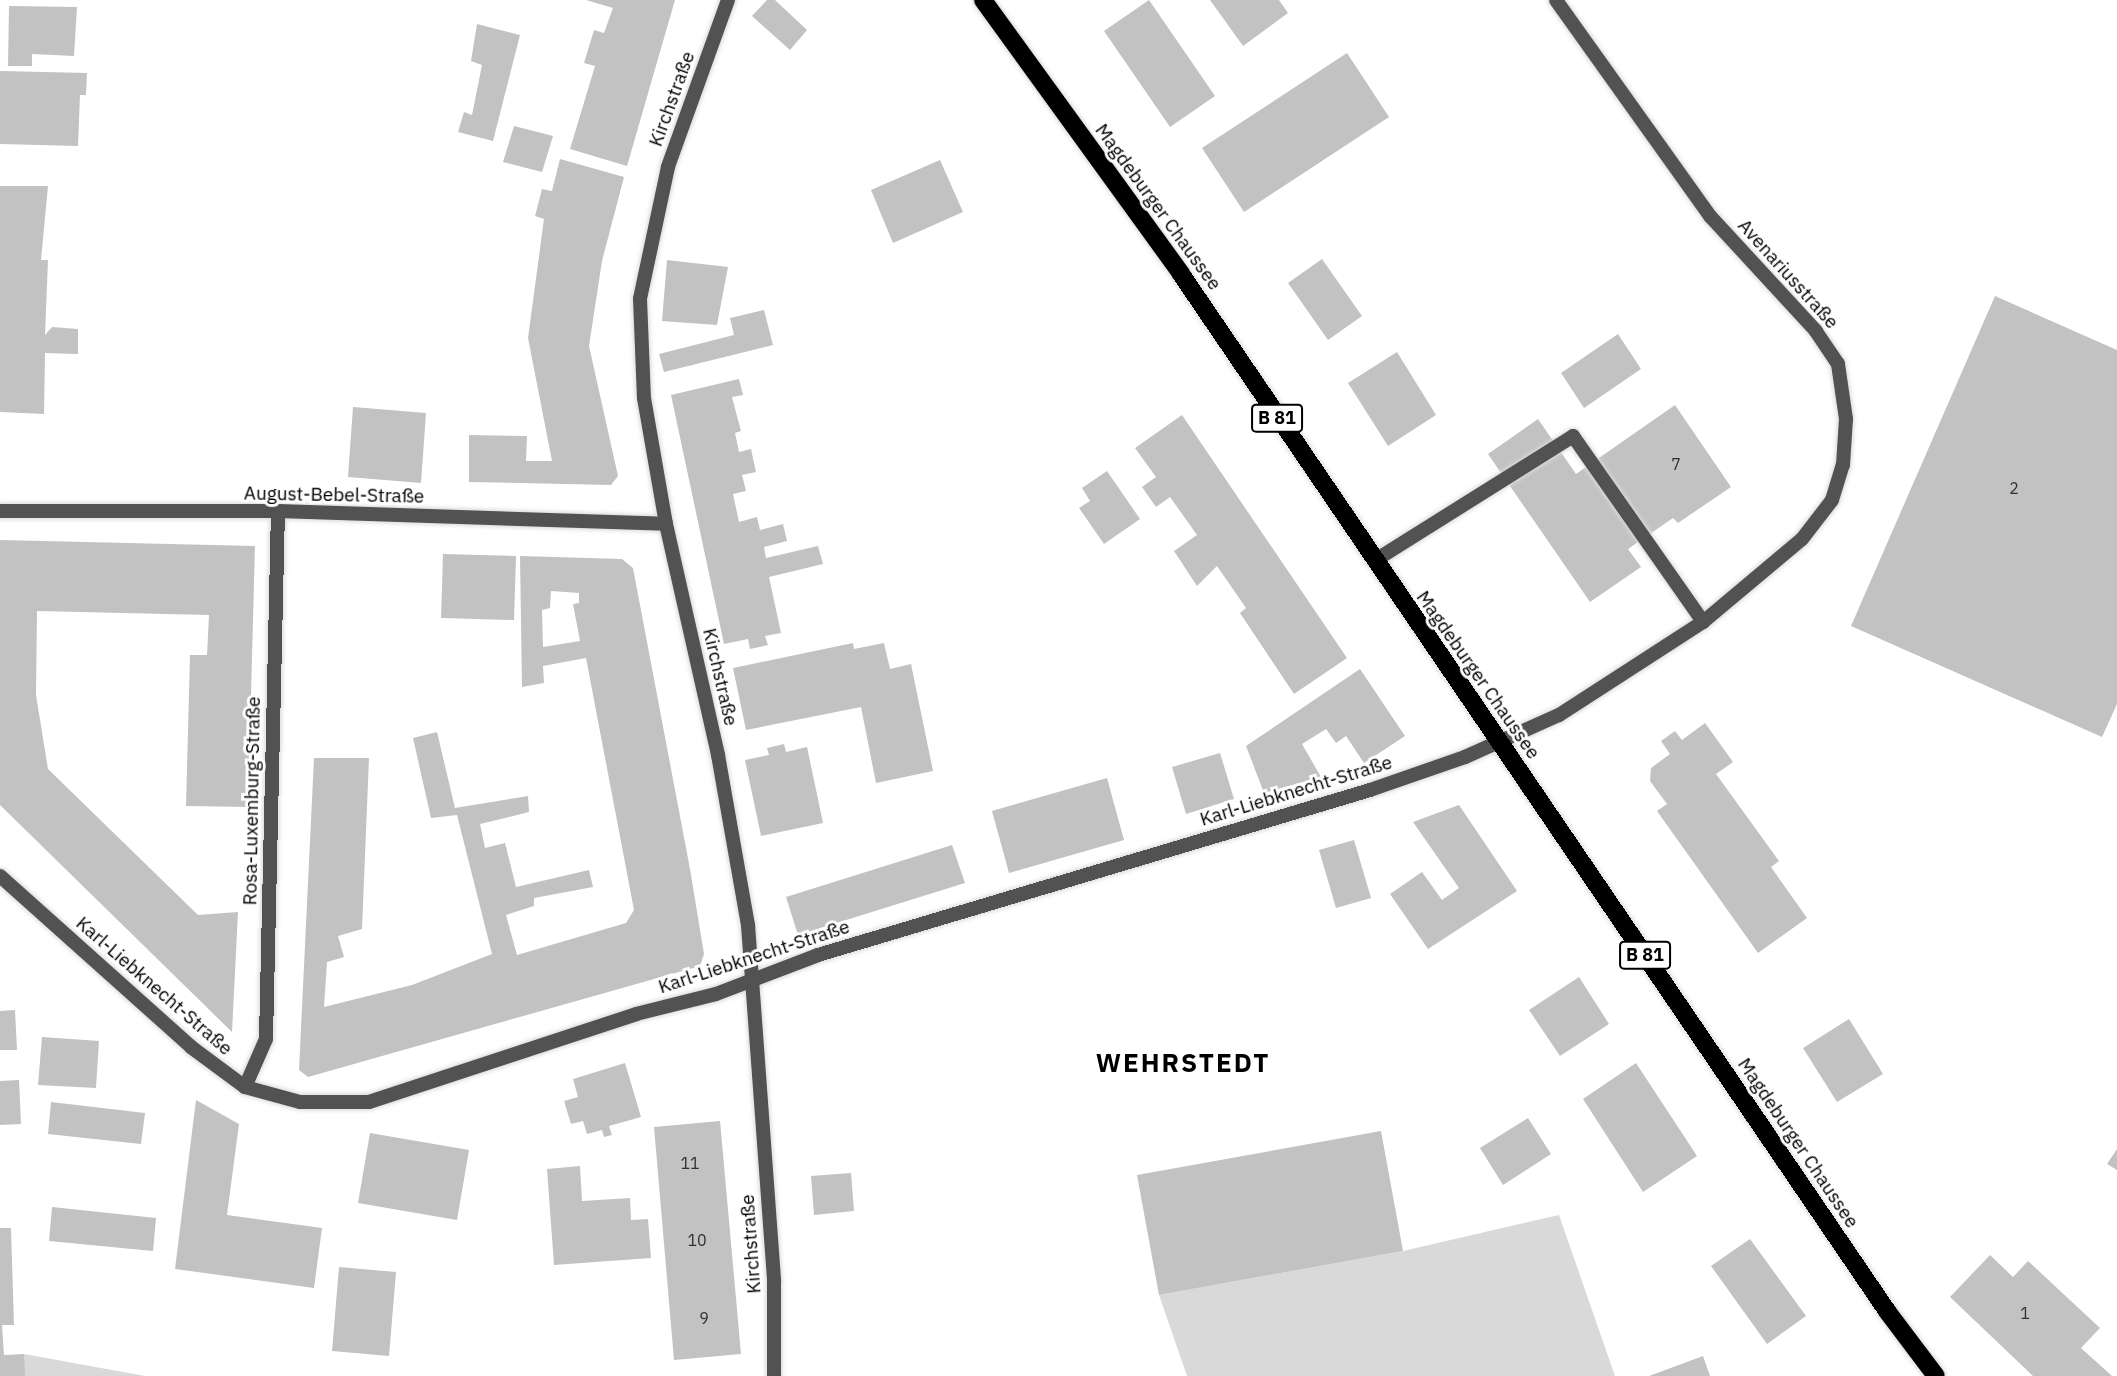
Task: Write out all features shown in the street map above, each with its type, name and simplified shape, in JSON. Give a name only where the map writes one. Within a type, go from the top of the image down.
[{"type":"main road","name":"Magdeburger Chaussee","points":[[983,0],[1181,274],[1886,1311],[1936,1376]]},
{"type":"street","name":"Kirchstraße","points":[[728,0],[668,167],[640,299],[643,398],[666,524],[718,755],[748,925],[774,1282],[774,1376]]},
{"type":"street","name":"Avenariusstraße","points":[[1500,742],[1559,715],[1703,622],[1786,554],[1832,499],[1843,465],[1846,419],[1838,364],[1816,331],[1710,216],[1665,158],[1556,0]]},
{"type":"street","points":[[1374,561],[1573,436],[1703,622]]},
{"type":"street","name":"August-Bebel-Straße","points":[[0,511],[278,511],[666,524]]},
{"type":"street","name":"Rosa-Luxemburg-Straße","points":[[245,1087],[266,1039],[278,511]]},
{"type":"street","name":"Karl-Liebknecht-Straße","points":[[0,876],[191,1047],[245,1087],[300,1102],[369,1102],[750,981],[818,955],[1370,790],[1500,742]]},
{"type":"shaded area","points":[[1559,1215],[1615,1376],[1187,1376],[1159,1295],[1403,1251]]},
{"type":"shaded area","points":[[24,1354],[145,1376],[24,1376]]},
{"type":"building","points":[[586,0],[675,0],[627,166],[570,149],[595,66],[584,63],[594,30],[604,33],[613,8]]},
{"type":"building","points":[[767,0],[775,0],[807,30],[790,50],[752,16]]},
{"type":"building","points":[[1149,0],[1215,96],[1170,127],[1104,31]]},
{"type":"building","points":[[1210,0],[1279,0],[1288,13],[1243,46]]},
{"type":"building","points":[[9,6],[77,7],[74,56],[32,54],[32,66],[8,66]]},
{"type":"building","points":[[477,24],[520,35],[493,141],[458,132],[464,112],[472,115],[482,65],[471,61]]},
{"type":"building","points":[[1347,53],[1389,117],[1244,212],[1202,148]]},
{"type":"building","points":[[0,71],[87,73],[86,95],[80,95],[78,146],[0,144]]},
{"type":"building","points":[[514,126],[553,136],[542,172],[503,162]]},
{"type":"building","points":[[560,159],[624,177],[602,261],[589,346],[618,476],[611,485],[469,482],[469,435],[527,436],[526,461],[552,461],[528,338],[544,219],[535,216],[542,189],[552,191]]},
{"type":"building","points":[[940,160],[963,212],[893,243],[871,190]]},
{"type":"building","points":[[0,186],[48,186],[41,260],[48,260],[45,335],[52,327],[78,329],[78,354],[45,353],[44,414],[0,412]]},
{"type":"building","points":[[1322,259],[1362,316],[1328,340],[1288,283]]},
{"type":"building","points":[[667,260],[728,267],[717,325],[662,321]]},
{"type":"building","points":[[1995,296],[2117,350],[2117,704],[2102,737],[1851,626]]},
{"type":"building","points":[[764,310],[773,345],[664,372],[659,354],[734,335],[730,318]]},
{"type":"building","points":[[1618,334],[1641,369],[1584,408],[1561,373]]},
{"type":"building","points":[[1397,352],[1436,415],[1388,446],[1348,383]]},
{"type":"building","points":[[739,379],[743,395],[732,397],[741,431],[735,433],[739,452],[751,449],[756,472],[742,475],[746,491],[733,494],[739,522],[757,517],[760,530],[783,524],[787,541],[764,547],[766,558],[818,546],[823,564],[769,577],[781,633],[765,636],[768,645],[750,649],[748,639],[724,644],[671,395]]},
{"type":"building","points":[[1675,405],[1731,487],[1678,523],[1673,518],[1628,549],[1641,567],[1590,602],[1488,454],[1538,419],[1576,474]]},
{"type":"building","points":[[353,407],[426,413],[421,483],[348,477]]},
{"type":"building","points":[[1182,415],[1347,658],[1294,694],[1240,613],[1246,608],[1217,566],[1197,586],[1174,551],[1197,535],[1170,497],[1156,507],[1142,487],[1156,477],[1135,448]]},
{"type":"building","points":[[1107,471],[1140,519],[1104,544],[1079,508],[1090,501],[1082,488]]},
{"type":"building","points":[[0,540],[255,546],[248,807],[186,806],[190,655],[207,655],[209,615],[37,611],[36,695],[48,769],[198,915],[238,912],[232,1032],[0,805]]},
{"type":"building","points":[[443,554],[516,556],[514,620],[441,618]]},
{"type":"building","points":[[520,556],[622,559],[633,568],[690,869],[704,954],[700,966],[308,1077],[299,1070],[314,758],[369,758],[362,929],[338,936],[344,957],[327,962],[324,1007],[412,985],[492,954],[457,815],[431,818],[413,738],[437,732],[455,808],[528,796],[529,812],[480,824],[485,848],[505,843],[516,887],[589,870],[593,887],[534,898],[534,906],[506,915],[517,955],[626,923],[634,910],[586,658],[543,666],[544,683],[522,687]],"holes":[[[551,591],[579,593],[579,603],[573,604],[580,641],[543,647],[542,610],[550,608]]]},
{"type":"building","points":[[853,643],[854,649],[884,643],[890,669],[911,664],[933,771],[876,783],[861,707],[746,730],[733,668]]},
{"type":"building","points":[[1360,669],[1405,736],[1364,763],[1346,736],[1336,743],[1326,729],[1302,744],[1321,777],[1264,793],[1246,746]]},
{"type":"building","points":[[1705,723],[1733,762],[1716,774],[1779,861],[1771,867],[1807,918],[1758,953],[1657,811],[1667,804],[1650,781],[1651,768],[1670,754],[1661,741],[1675,731],[1682,740]]},
{"type":"building","points":[[784,744],[786,752],[807,747],[823,823],[761,836],[745,760],[769,755],[767,748]]},
{"type":"building","points":[[1220,753],[1234,799],[1186,814],[1172,767]]},
{"type":"building","points":[[1107,778],[1124,840],[1009,873],[992,811]]},
{"type":"building","points":[[1459,805],[1517,891],[1428,949],[1390,894],[1422,872],[1442,900],[1459,888],[1413,822]]},
{"type":"building","points":[[1354,840],[1371,898],[1336,908],[1319,850]]},
{"type":"building","points":[[952,845],[965,883],[798,935],[786,897]]},
{"type":"building","points":[[1579,977],[1609,1024],[1560,1056],[1529,1010]]},
{"type":"building","points":[[15,1010],[17,1050],[0,1050],[0,1011]]},
{"type":"building","points":[[1849,1019],[1883,1074],[1837,1102],[1803,1048]]},
{"type":"building","points":[[42,1037],[99,1041],[96,1088],[38,1085]]},
{"type":"building","points":[[625,1063],[641,1117],[609,1126],[612,1135],[604,1137],[602,1130],[587,1134],[583,1121],[571,1124],[564,1101],[578,1097],[573,1079]]},
{"type":"building","points":[[1636,1063],[1697,1156],[1643,1192],[1583,1099]]},
{"type":"building","points":[[19,1080],[21,1124],[0,1125],[0,1081]]},
{"type":"building","points":[[196,1100],[239,1124],[227,1215],[322,1228],[314,1288],[175,1269]]},
{"type":"building","points":[[51,1102],[145,1113],[141,1144],[48,1134]]},
{"type":"building","points":[[1528,1118],[1551,1154],[1503,1185],[1480,1148]]},
{"type":"building","points":[[720,1121],[741,1354],[674,1360],[654,1127]]},
{"type":"building","points":[[1381,1131],[1403,1251],[1159,1295],[1137,1175]]},
{"type":"building","points":[[370,1133],[469,1150],[457,1220],[358,1203]]},
{"type":"building","points":[[2117,1149],[2117,1170],[2107,1164]]},
{"type":"building","points":[[580,1166],[582,1201],[630,1198],[631,1220],[648,1219],[651,1258],[554,1265],[547,1169]]},
{"type":"building","points":[[851,1173],[854,1211],[814,1215],[811,1176]]},
{"type":"building","points":[[52,1207],[156,1218],[153,1251],[49,1241]]},
{"type":"building","points":[[0,1228],[11,1228],[14,1325],[2,1325],[4,1355],[24,1354],[25,1376],[0,1376]]},
{"type":"building","points":[[1750,1239],[1806,1316],[1767,1344],[1711,1266]]},
{"type":"building","points":[[1990,1255],[2013,1277],[2028,1261],[2100,1328],[2081,1348],[2112,1376],[2033,1376],[1950,1297]]},
{"type":"building","points":[[339,1267],[396,1272],[389,1356],[332,1351]]},
{"type":"building","points":[[1703,1356],[1710,1376],[1649,1376]]},
{"type":"district","name":"WEHRSTEDT","points":[[1183,1063]]}]
